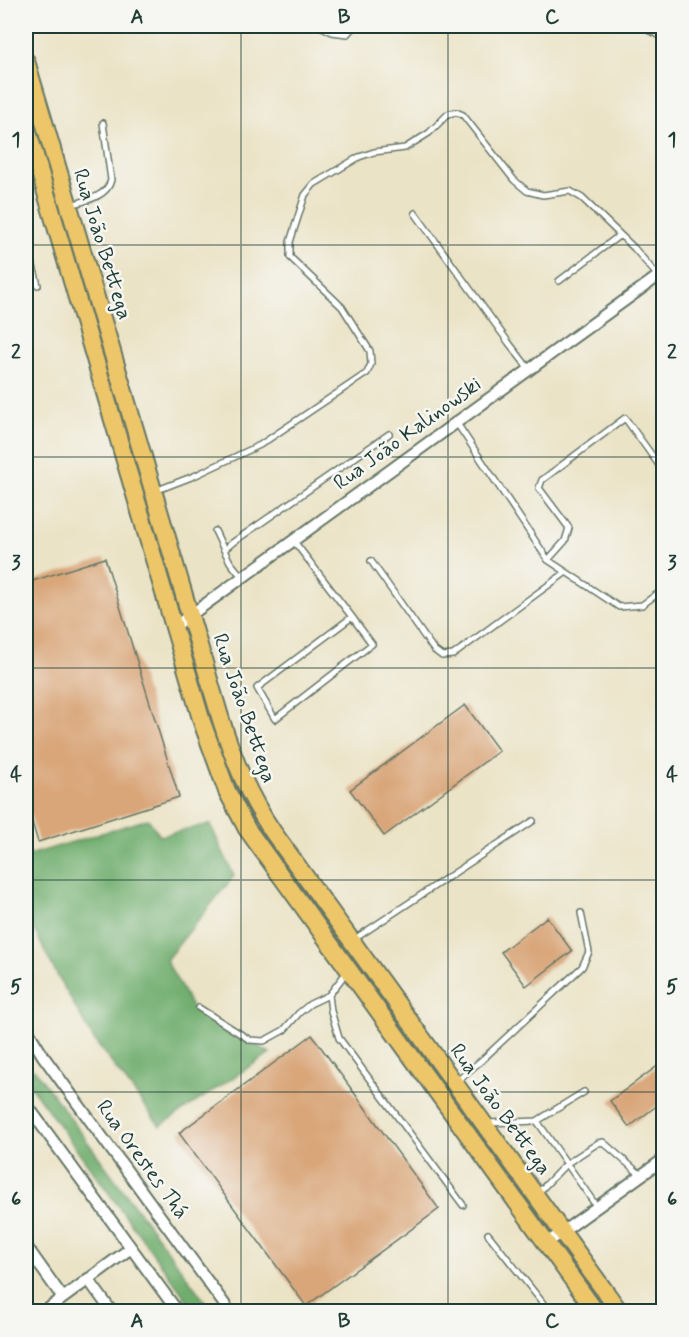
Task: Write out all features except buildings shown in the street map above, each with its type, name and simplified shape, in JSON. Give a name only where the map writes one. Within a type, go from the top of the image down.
[{"type":"main road","points":[[651,26],[663,32]]},
{"type":"main road","name":"Rua João Bettega","points":[[26,61],[227,740],[251,797],[273,832],[620,1311]]},
{"type":"main road","name":"Rua João Bettega","points":[[26,125],[211,750],[227,792],[247,829],[596,1311]]},
{"type":"street","name":"Rua João Kalinowski","points":[[174,627],[661,274]]},
{"type":"street","name":"Rua Orestes Thá","points":[[26,1029],[43,1056],[230,1311]]},
{"type":"street","points":[[26,1104],[178,1311]]},
{"type":"street","points":[[547,1243],[663,1159]]},
{"type":"street","points":[[26,1246],[63,1298]]},
{"type":"street","points":[[44,1311],[131,1248]]},
{"type":"street","points":[[88,1279],[112,1311]]},
{"type":"lane","points":[[320,26],[332,32],[347,33],[354,26]]},
{"type":"lane","points":[[153,491],[194,476],[260,445],[367,373],[371,364],[370,351],[342,307],[291,257],[290,242],[305,195],[314,184],[374,152],[405,148],[429,133],[448,114],[456,112],[463,115],[514,180],[527,191],[543,195],[570,191],[582,198],[661,274]]},
{"type":"lane","points":[[69,206],[94,198],[110,185],[103,123]]},
{"type":"lane","points":[[415,213],[529,369]]},
{"type":"lane","points":[[559,281],[620,235]]},
{"type":"lane","points":[[26,240],[38,285]]},
{"type":"lane","points":[[548,560],[565,541],[569,528],[539,489],[542,480],[625,418],[663,472]]},
{"type":"lane","points":[[456,422],[548,560],[619,607],[642,605],[663,589]]},
{"type":"lane","points":[[224,550],[389,434]]},
{"type":"lane","points":[[215,531],[230,562],[242,577]]},
{"type":"lane","points":[[292,540],[352,617],[372,644],[275,719],[257,688],[352,617]]},
{"type":"lane","points":[[371,561],[434,650],[442,656],[453,655],[565,573]]},
{"type":"lane","points":[[352,941],[533,821]]},
{"type":"lane","points":[[455,1083],[582,967],[589,952],[581,913]]},
{"type":"lane","points":[[199,1008],[250,1040],[264,1041],[284,1030],[298,1013],[310,1004],[329,995],[349,970]]},
{"type":"lane","points":[[329,995],[339,1038],[463,1205]]},
{"type":"lane","points":[[483,1123],[537,1121],[584,1092]]},
{"type":"lane","points":[[537,1121],[597,1207]]},
{"type":"lane","points":[[536,1196],[566,1164],[603,1142],[641,1175]]},
{"type":"lane","points":[[489,1234],[550,1311]]},
{"type":"green space","points":[[148,819],[160,836],[210,824],[234,876],[166,960],[193,1009],[270,1053],[160,1126],[94,1040],[26,914],[26,856]]},
{"type":"green space","points":[[34,1069],[212,1311],[195,1311],[26,1080],[26,1075]]}]
